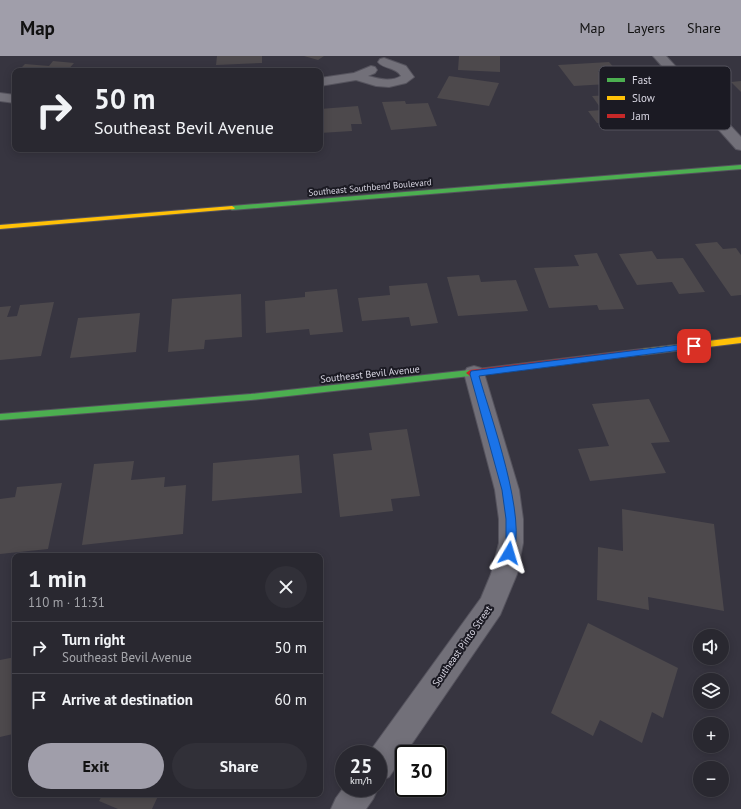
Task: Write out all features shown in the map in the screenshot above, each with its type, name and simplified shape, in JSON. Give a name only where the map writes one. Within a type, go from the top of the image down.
[{"type":"street","points":[[658,56],[667,66]]},
{"type":"street","points":[[323,82],[357,76],[386,59],[404,69],[408,78],[401,82],[388,84],[377,83],[357,76]]},
{"type":"street","points":[[0,97],[12,99]]},
{"type":"street","points":[[726,130],[741,146]]},
{"type":"street","name":"Southeast Southbend Boulevard","points":[[0,227],[741,167]]},
{"type":"street","name":"Southeast Bevil Avenue","points":[[0,417],[251,397],[474,374],[741,340]]},
{"type":"street","name":"Southeast Pinto Street","points":[[387,753],[491,606],[504,574],[511,543],[511,519],[507,490],[474,374]]},
{"type":"street","points":[[347,809],[356,797]]},
{"type":"building","points":[[217,56],[262,56],[262,63],[216,65]]},
{"type":"building","points":[[304,56],[324,56],[318,60]]},
{"type":"building","points":[[459,56],[500,56],[500,72],[458,70]]},
{"type":"building","points":[[53,61],[74,63],[70,68],[21,68],[25,64],[49,66]]},
{"type":"building","points":[[609,62],[612,66],[599,66],[599,85],[574,86],[558,65]]},
{"type":"building","points":[[449,76],[499,83],[489,106],[437,98]]},
{"type":"building","points":[[741,81],[741,92],[731,82]]},
{"type":"building","points":[[592,96],[599,96],[599,106]]},
{"type":"building","points":[[405,101],[406,104],[428,103],[437,126],[391,130],[382,102]]},
{"type":"building","points":[[358,106],[362,124],[351,124],[352,131],[323,133],[323,109]]},
{"type":"building","points":[[599,110],[599,123],[597,123],[588,111]]},
{"type":"building","points":[[717,242],[723,249],[736,248],[741,255],[741,295],[731,296],[695,244]]},
{"type":"building","points":[[652,251],[657,259],[683,258],[705,292],[679,294],[672,282],[637,285],[619,254]]},
{"type":"building","points":[[597,253],[624,309],[599,310],[597,305],[549,308],[534,268],[579,266],[574,255]]},
{"type":"building","points":[[479,275],[481,282],[516,280],[528,311],[458,316],[447,277]]},
{"type":"building","points":[[427,283],[438,323],[411,326],[409,317],[362,321],[358,298],[390,295],[389,286]]},
{"type":"building","points":[[337,289],[343,332],[310,335],[309,329],[266,333],[265,301],[305,297],[305,292]]},
{"type":"building","points":[[241,294],[242,337],[205,340],[204,349],[168,352],[172,299]]},
{"type":"building","points":[[54,302],[41,356],[0,360],[0,307],[11,306],[7,317],[17,316],[20,305]]},
{"type":"building","points":[[140,313],[136,352],[70,358],[78,318]]},
{"type":"building","points":[[649,399],[670,442],[651,443],[666,473],[590,481],[578,449],[609,446],[592,404]]},
{"type":"building","points":[[407,429],[420,496],[391,499],[393,511],[340,517],[333,454],[372,450],[369,433]]},
{"type":"building","points":[[299,455],[302,493],[212,501],[213,463]]},
{"type":"building","points":[[134,461],[131,480],[165,477],[164,487],[186,485],[183,534],[82,545],[94,464]]},
{"type":"building","points":[[62,483],[48,549],[0,554],[0,499],[15,497],[17,487]]},
{"type":"building","points":[[622,509],[714,524],[724,611],[648,597],[649,610],[597,600],[598,547],[623,551]]},
{"type":"building","points":[[588,623],[678,668],[663,718],[652,712],[642,743],[600,720],[593,736],[551,713]]},
{"type":"building","points":[[12,658],[12,734],[0,737],[0,660]]},
{"type":"building","points":[[101,797],[158,797],[152,809],[118,809],[99,801]]},
{"type":"traffic: fast","points":[[232,208],[741,167]]},
{"type":"traffic: fast","points":[[0,417],[251,397],[470,373]]},
{"type":"traffic: slow","points":[[0,227],[232,208]]},
{"type":"traffic: slow","points":[[642,352],[741,340]]},
{"type":"traffic: jam","points":[[470,373],[642,352]]},
{"type":"route","points":[[509,553],[511,543],[511,519],[507,490],[474,374],[694,346]]}]
